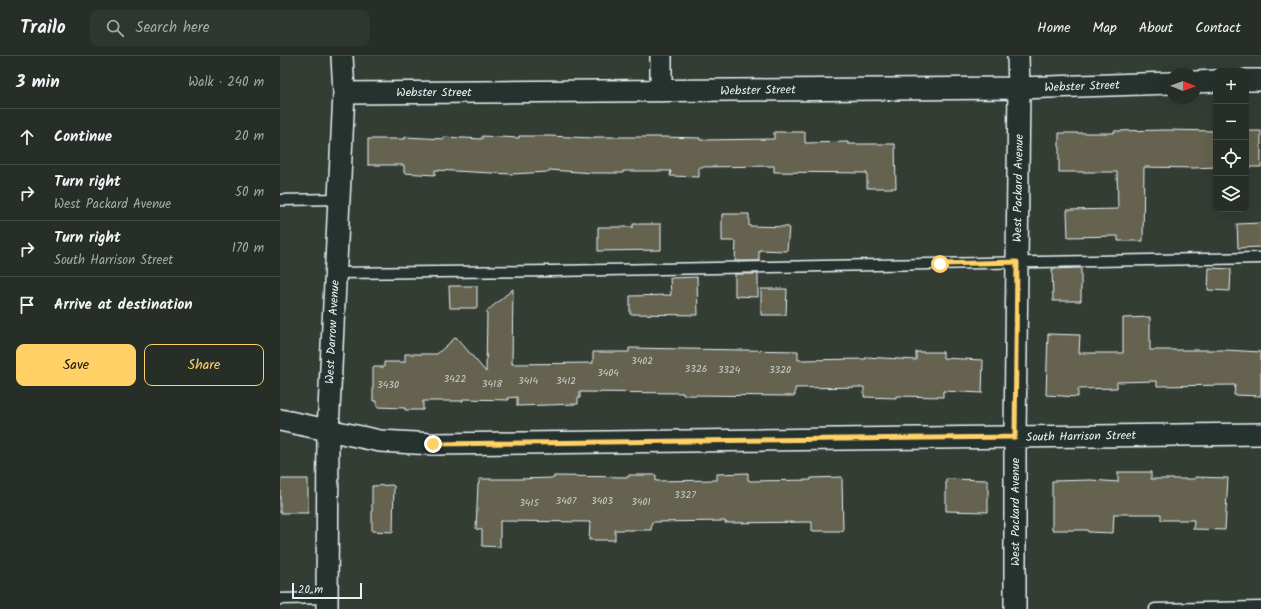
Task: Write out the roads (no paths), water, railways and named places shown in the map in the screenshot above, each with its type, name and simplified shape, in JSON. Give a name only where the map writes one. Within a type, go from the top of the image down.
[{"type":"street","name":"West Darrow Avenue","points":[[327,604],[328,431],[344,93],[342,56]]},
{"type":"street","points":[[661,56],[661,91]]},
{"type":"street","name":"West Packard Avenue","points":[[1015,609],[1018,56]]},
{"type":"street","points":[[1249,80],[1261,80]]},
{"type":"street","points":[[1201,82],[1213,81]]},
{"type":"street","name":"Webster Street","points":[[344,93],[1019,88],[1165,83]]},
{"type":"street","name":"South Harrison Street","points":[[280,420],[380,441],[433,444],[1261,434]]},
{"type":"lane","points":[[280,200],[339,198]]},
{"type":"lane","points":[[335,273],[559,271],[1261,258]]},
{"type":"lane","points":[[280,599],[327,604]]},
{"type":"lane","points":[[1155,609],[1261,607]]}]
